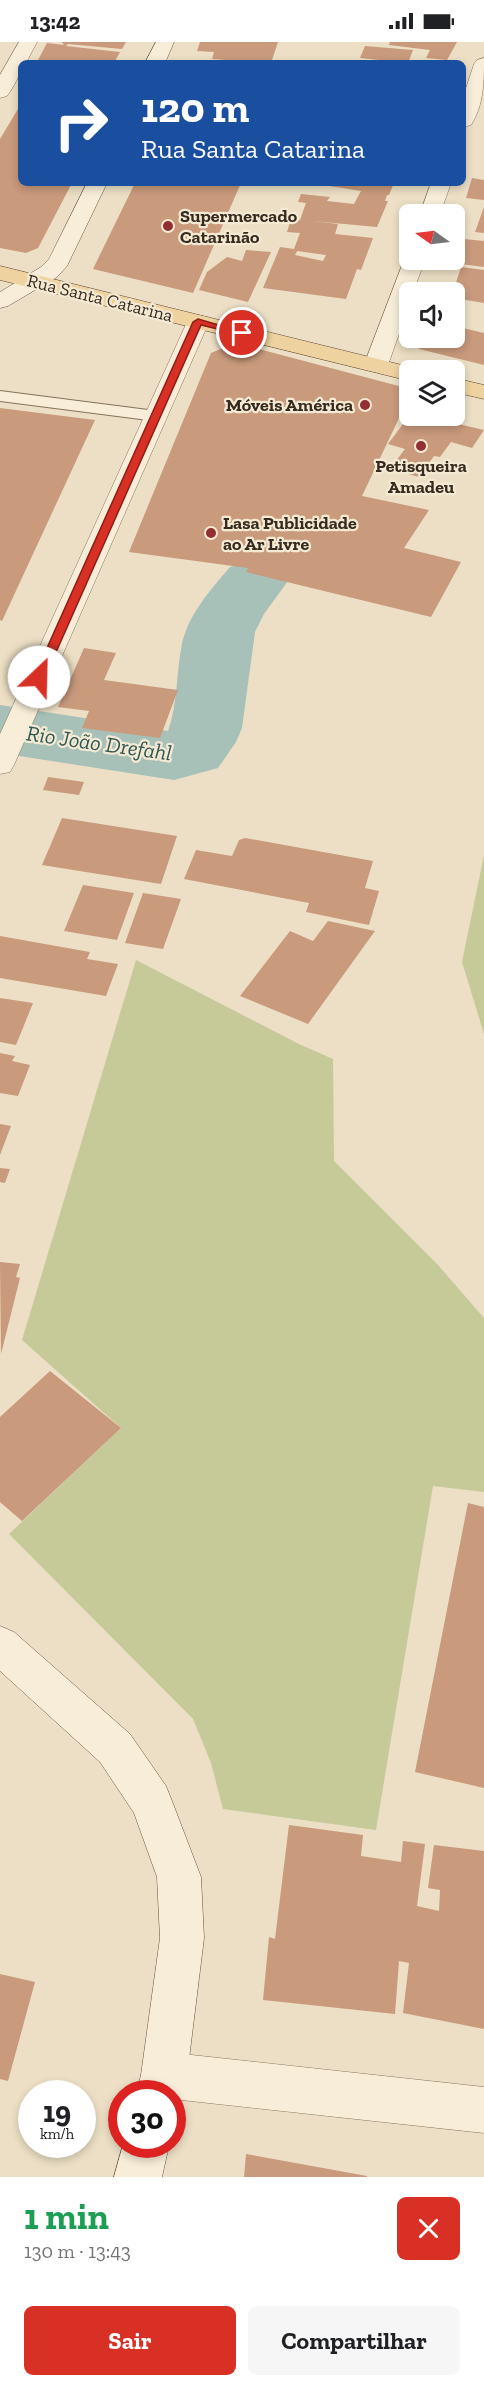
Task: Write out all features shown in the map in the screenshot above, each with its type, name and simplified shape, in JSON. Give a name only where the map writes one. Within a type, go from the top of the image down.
[{"type":"main road","name":"Rua Santa Catarina","points":[[0,273],[399,371]]},
{"type":"main road","points":[[465,388],[484,392]]},
{"type":"street","points":[[0,92],[28,42]]},
{"type":"street","points":[[156,60],[165,42]]},
{"type":"street","points":[[466,115],[484,64]]},
{"type":"street","points":[[0,301],[49,272],[59,261],[96,186]]},
{"type":"street","points":[[434,204],[440,186]]},
{"type":"street","points":[[376,365],[410,270]]},
{"type":"street","points":[[4,756],[198,322]]},
{"type":"street","points":[[0,1645],[115,1748],[151,1801],[179,1877],[181,1928],[162,2080]]},
{"type":"street","points":[[186,2086],[484,2110]]},
{"type":"street","points":[[138,2177],[143,2158]]},
{"type":"lane","points":[[0,396],[156,416]]},
{"type":"green space","points":[[484,855],[484,1034],[462,962]]},
{"type":"green space","points":[[136,960],[299,1044],[333,1059],[334,1161],[438,1265],[484,1318],[484,1492],[433,1486],[376,1830],[223,1809],[211,1763],[193,1719],[9,1534],[121,1428],[22,1340]]},
{"type":"building","points":[[62,42],[126,42],[122,49],[68,44],[66,46],[120,52],[116,60],[38,60],[47,43],[64,45]]},
{"type":"building","points":[[200,42],[278,42],[272,60],[212,59],[214,52],[197,51]]},
{"type":"building","points":[[390,42],[457,42],[447,60],[426,58],[430,50],[389,45]]},
{"type":"building","points":[[365,46],[413,50],[409,60],[360,58]]},
{"type":"building","points":[[18,109],[18,186],[70,186],[38,248],[26,253],[0,248],[0,139]]},
{"type":"building","points":[[472,178],[484,180],[484,200],[466,198]]},
{"type":"building","name":"Supermercado Catarinão","points":[[134,186],[240,186],[193,293],[93,269]]},
{"type":"building","points":[[330,186],[393,186],[387,195],[385,201],[388,201],[377,227],[312,221],[338,224],[335,234],[373,238],[361,270],[357,269],[346,299],[263,288],[280,247],[294,249],[300,233],[287,232],[291,219],[300,220],[306,203],[298,202],[301,194],[330,197],[327,201],[354,204],[361,191]],"holes":[[[297,251],[326,255],[323,261],[295,255]]]},
{"type":"building","points":[[484,207],[484,233],[475,232]]},
{"type":"building","points":[[465,239],[484,241],[484,267],[465,265]]},
{"type":"building","points":[[246,250],[271,252],[248,302],[199,290],[207,272],[227,257],[242,261]]},
{"type":"building","points":[[465,268],[484,270],[484,303],[465,300],[465,282],[456,282],[460,270],[465,270]]},
{"type":"building","points":[[465,329],[484,333],[484,365],[465,360],[419,349],[465,348]]},
{"type":"building","points":[[244,345],[399,386],[399,418],[362,496],[429,510],[404,548],[461,562],[431,617],[246,572],[248,568],[129,552],[211,353],[226,347]]},
{"type":"building","points":[[0,408],[95,420],[2,621],[0,620]]},
{"type":"building","name":"Petisqueira Amadeu","points":[[402,426],[465,426],[484,430],[472,448],[451,442],[440,457],[434,456],[419,477],[390,469],[405,449],[388,444]]},
{"type":"building","points":[[84,648],[116,653],[104,680],[178,690],[160,738],[82,728],[89,711],[58,707]]},
{"type":"building","points":[[48,777],[84,782],[79,795],[43,790]]},
{"type":"building","points":[[62,818],[177,836],[161,884],[42,865]]},
{"type":"building","points":[[245,838],[373,861],[365,888],[379,891],[369,925],[306,912],[309,903],[184,879],[196,850],[232,856],[239,840]]},
{"type":"building","points":[[83,885],[134,893],[117,940],[64,931]]},
{"type":"building","points":[[143,893],[181,899],[163,949],[125,943]]},
{"type":"building","points":[[328,921],[375,931],[308,1024],[240,996],[290,931],[313,941]]},
{"type":"building","points":[[0,936],[90,952],[87,959],[118,964],[106,996],[0,978]]},
{"type":"building","points":[[0,998],[33,1003],[16,1045],[0,1042]]},
{"type":"building","points":[[0,1053],[15,1056],[12,1061],[30,1065],[18,1096],[0,1093]]},
{"type":"building","points":[[0,1124],[11,1126],[0,1155]]},
{"type":"building","points":[[0,1168],[10,1169],[5,1183],[0,1182]]},
{"type":"building","points":[[0,1262],[20,1264],[16,1277],[20,1278],[1,1354]]},
{"type":"building","points":[[50,1371],[121,1428],[22,1521],[0,1502],[0,1417]]},
{"type":"building","points":[[468,1503],[484,1507],[484,1788],[415,1772]]},
{"type":"building","points":[[289,1825],[363,1835],[361,1856],[401,1862],[403,1841],[425,1844],[417,1906],[439,1911],[440,1890],[428,1888],[434,1845],[484,1851],[484,2029],[403,2013],[409,1963],[399,1961],[395,2014],[263,2000],[269,1937],[275,1939]]},
{"type":"building","points":[[0,1974],[35,1982],[8,2081],[0,2079]]},
{"type":"building","points":[[246,2154],[367,2176],[367,2177],[244,2177]]},
{"type":"waterway","name":"Rio João Drefahl","points":[[0,729],[174,756],[192,751],[200,742],[209,713],[220,632],[231,612],[254,581]]},
{"type":"place","name":"Supermercado Catarinão","points":[[168,226]]},
{"type":"place","name":"Móveis América","points":[[365,405]]},
{"type":"place","name":"Petisqueira Amadeu","points":[[421,446]]},
{"type":"place","name":"Lasa Publicidade ao Ar Livre","points":[[211,533]]},
{"type":"route","points":[[39,677],[198,322],[242,333]]}]
